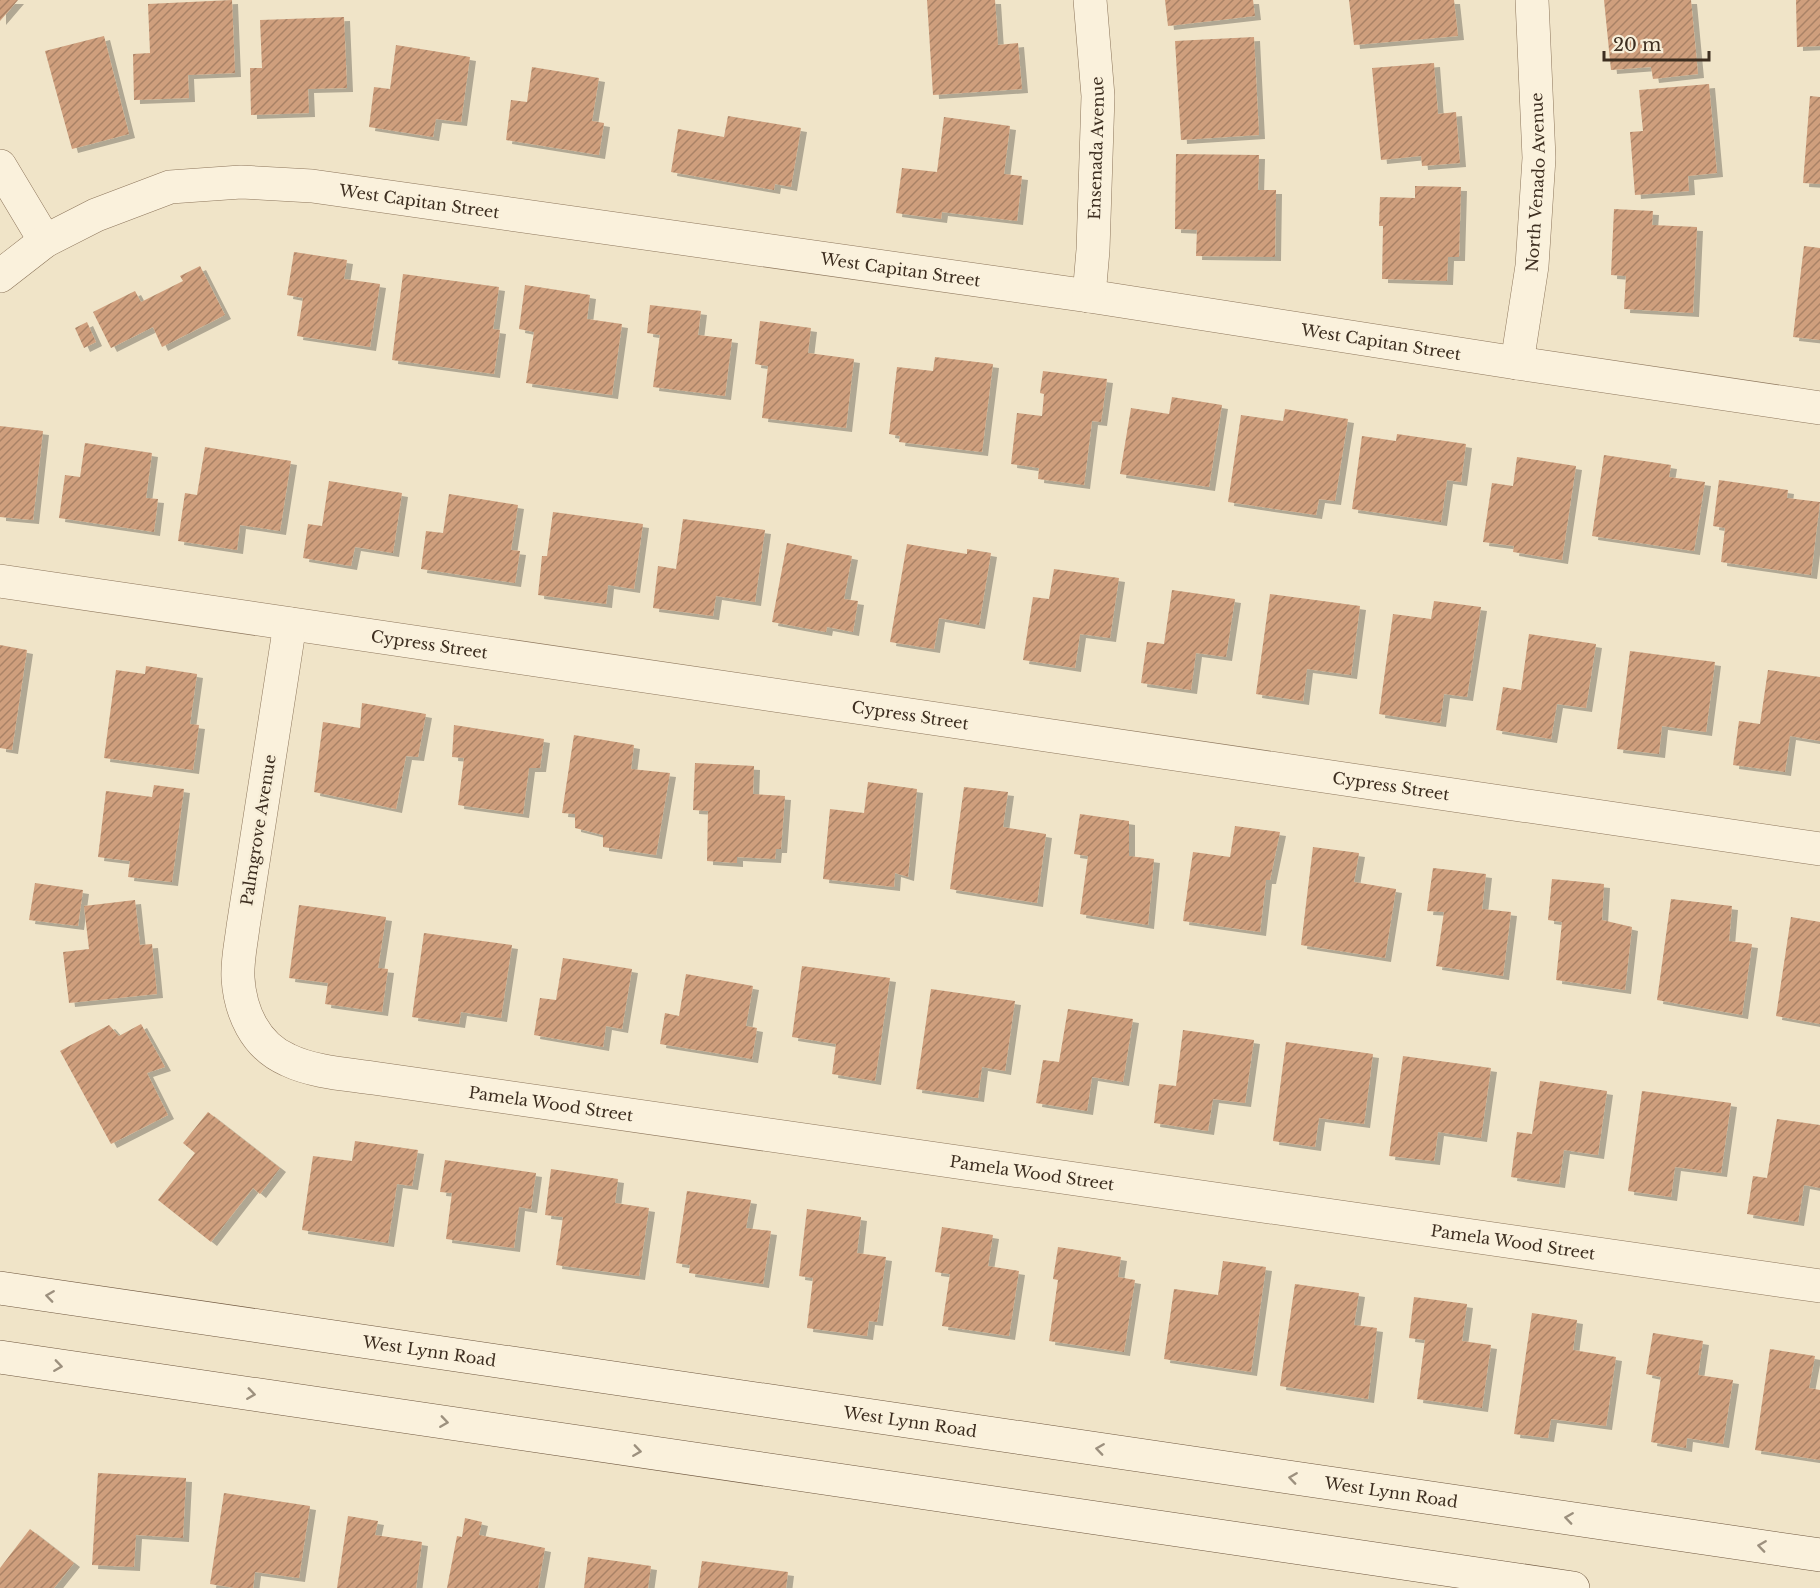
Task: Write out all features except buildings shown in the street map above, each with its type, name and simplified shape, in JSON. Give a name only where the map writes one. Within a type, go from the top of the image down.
[{"type":"street","name":"Ensenada Avenue","points":[[1089,296],[1093,250],[1098,96],[1090,0]]},
{"type":"street","name":"North Venado Avenue","points":[[1517,363],[1532,266],[1539,158],[1532,0]]},
{"type":"street","points":[[0,166],[45,241]]},
{"type":"street","name":"West Capitan Street","points":[[0,276],[45,241],[96,215],[170,187],[242,182],[312,186],[1089,296],[1820,408]]},
{"type":"street","name":"Cypress Street","points":[[0,581],[1820,849]]},
{"type":"street","name":"Palmgrove Avenue","points":[[255,1033],[241,1003],[238,976],[243,927],[290,624]]},
{"type":"street","name":"Pamela Wood Street","points":[[255,1033],[272,1050],[288,1060],[333,1072],[1820,1286]]},
{"type":"street","name":"West Lynn Road","points":[[0,1288],[1820,1555]]},
{"type":"street","points":[[0,1357],[1573,1588]]}]
